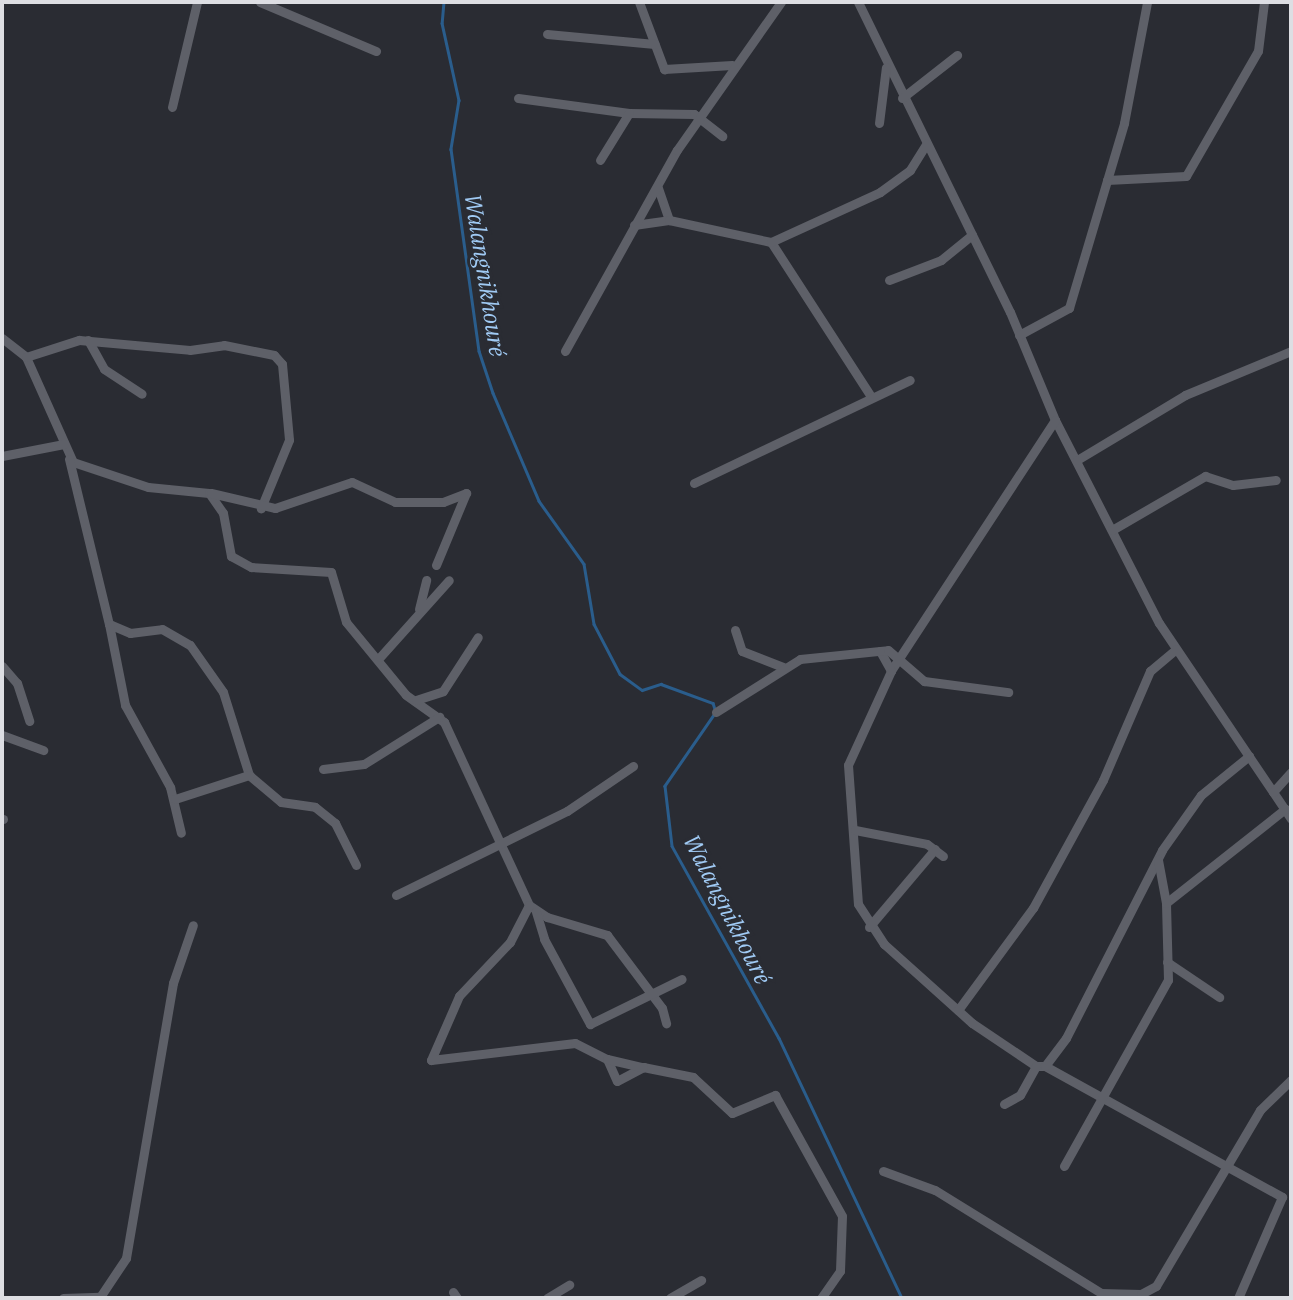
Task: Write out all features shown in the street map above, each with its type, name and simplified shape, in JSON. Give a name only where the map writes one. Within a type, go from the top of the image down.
[{"type":"street","points":[[172,107],[197,2]]},
{"type":"street","points":[[260,2],[376,51]]},
{"type":"street","points":[[639,2],[664,69],[732,65]]},
{"type":"street","points":[[565,351],[634,225],[732,65],[781,2]]},
{"type":"street","points":[[858,2],[886,68],[972,235],[1055,420],[1112,530],[1176,649],[1291,819]]},
{"type":"street","points":[[1019,335],[1069,309],[1091,250],[1147,2]]},
{"type":"street","points":[[1107,180],[1185,176],[1258,51],[1264,2]]},
{"type":"street","points":[[547,34],[655,44]]},
{"type":"street","points":[[902,98],[957,55]]},
{"type":"street","points":[[879,123],[886,68]]},
{"type":"street","points":[[518,98],[629,113],[700,117],[722,136]]},
{"type":"street","points":[[600,160],[629,113]]},
{"type":"street","points":[[634,225],[669,220],[771,242],[880,192],[910,170],[926,144]]},
{"type":"street","points":[[658,188],[669,220]]},
{"type":"street","points":[[889,281],[941,260],[972,235]]},
{"type":"street","points":[[771,242],[870,395]]},
{"type":"street","points":[[2,338],[26,357],[73,462],[148,487],[209,493],[261,508],[352,482],[395,502],[443,502],[466,493],[436,565]]},
{"type":"street","points":[[26,357],[88,341],[190,350],[224,345],[274,355],[282,364],[289,440],[261,508]]},
{"type":"street","points":[[88,341],[104,369],[142,394]]},
{"type":"street","points":[[1077,460],[1185,396],[1291,351]]},
{"type":"street","points":[[694,483],[870,395],[910,380]]},
{"type":"street","points":[[1055,420],[894,667],[848,765],[845,781],[855,830],[858,904],[869,927],[958,1010],[1040,1066],[1285,1203],[1238,1298]]},
{"type":"street","points":[[2,456],[66,449]]},
{"type":"street","points":[[66,449],[109,624],[125,705],[174,799],[181,833]]},
{"type":"street","points":[[1112,530],[1205,476],[1233,485],[1276,480]]},
{"type":"street","points":[[209,493],[223,513],[231,556],[251,566],[331,572],[346,622],[416,700],[439,717],[533,908],[544,939],[590,1024],[682,979]]},
{"type":"street","points":[[418,615],[426,580]]},
{"type":"street","points":[[380,657],[449,580]]},
{"type":"street","points":[[109,624],[130,633],[170,632],[205,660],[234,720],[250,775],[281,802],[315,807],[335,823],[356,865]]},
{"type":"street","points":[[735,630],[742,651],[783,667]]},
{"type":"street","points":[[416,700],[443,691],[478,637]]},
{"type":"street","points":[[958,1010],[1033,908],[1102,780],[1150,671],[1176,649]]},
{"type":"street","points":[[716,712],[783,667],[800,659],[888,650],[894,667],[924,681],[1008,692]]},
{"type":"street","points":[[2,666],[17,683],[29,721]]},
{"type":"street","points":[[323,769],[364,764],[439,717]]},
{"type":"street","points":[[2,735],[43,750]]},
{"type":"street","points":[[1004,1104],[1020,1095],[1040,1066],[1066,1038],[1158,860],[1201,795],[1249,756]]},
{"type":"street","points":[[396,895],[499,842],[567,811],[633,766]]},
{"type":"street","points":[[1273,792],[1291,772]]},
{"type":"street","points":[[174,799],[250,775]]},
{"type":"street","points":[[1166,903],[1285,808]]},
{"type":"street","points":[[855,830],[935,849],[943,856]]},
{"type":"street","points":[[869,927],[935,849]]},
{"type":"street","points":[[1064,1166],[1098,1098],[1168,979],[1166,903],[1158,860]]},
{"type":"street","points":[[533,908],[607,934],[653,995],[666,1023]]},
{"type":"street","points":[[533,908],[509,942],[459,996],[431,1060],[557,1042],[594,1049],[607,1059],[693,1077],[732,1113],[775,1095],[842,1216],[840,1271],[821,1298]]},
{"type":"street","points":[[63,1298],[100,1297],[126,1258],[173,983],[193,925]]},
{"type":"street","points":[[1167,962],[1219,997]]},
{"type":"street","points":[[607,1059],[617,1080],[643,1067]]},
{"type":"street","points":[[1141,1294],[1156,1286],[1260,1110],[1291,1080]]},
{"type":"street","points":[[883,1171],[935,1190],[1101,1293],[1141,1294],[1151,1298]]},
{"type":"street","points":[[670,1298],[701,1280]]},
{"type":"street","points":[[547,1298],[569,1285]]},
{"type":"waterway","name":"Walangnikhouré","points":[[444,2],[442,23],[459,100],[451,149],[479,351],[493,393],[539,501],[584,564],[594,624],[620,674],[642,690],[661,684],[713,703],[716,712],[665,786],[672,846],[779,1038],[902,1298]]}]
